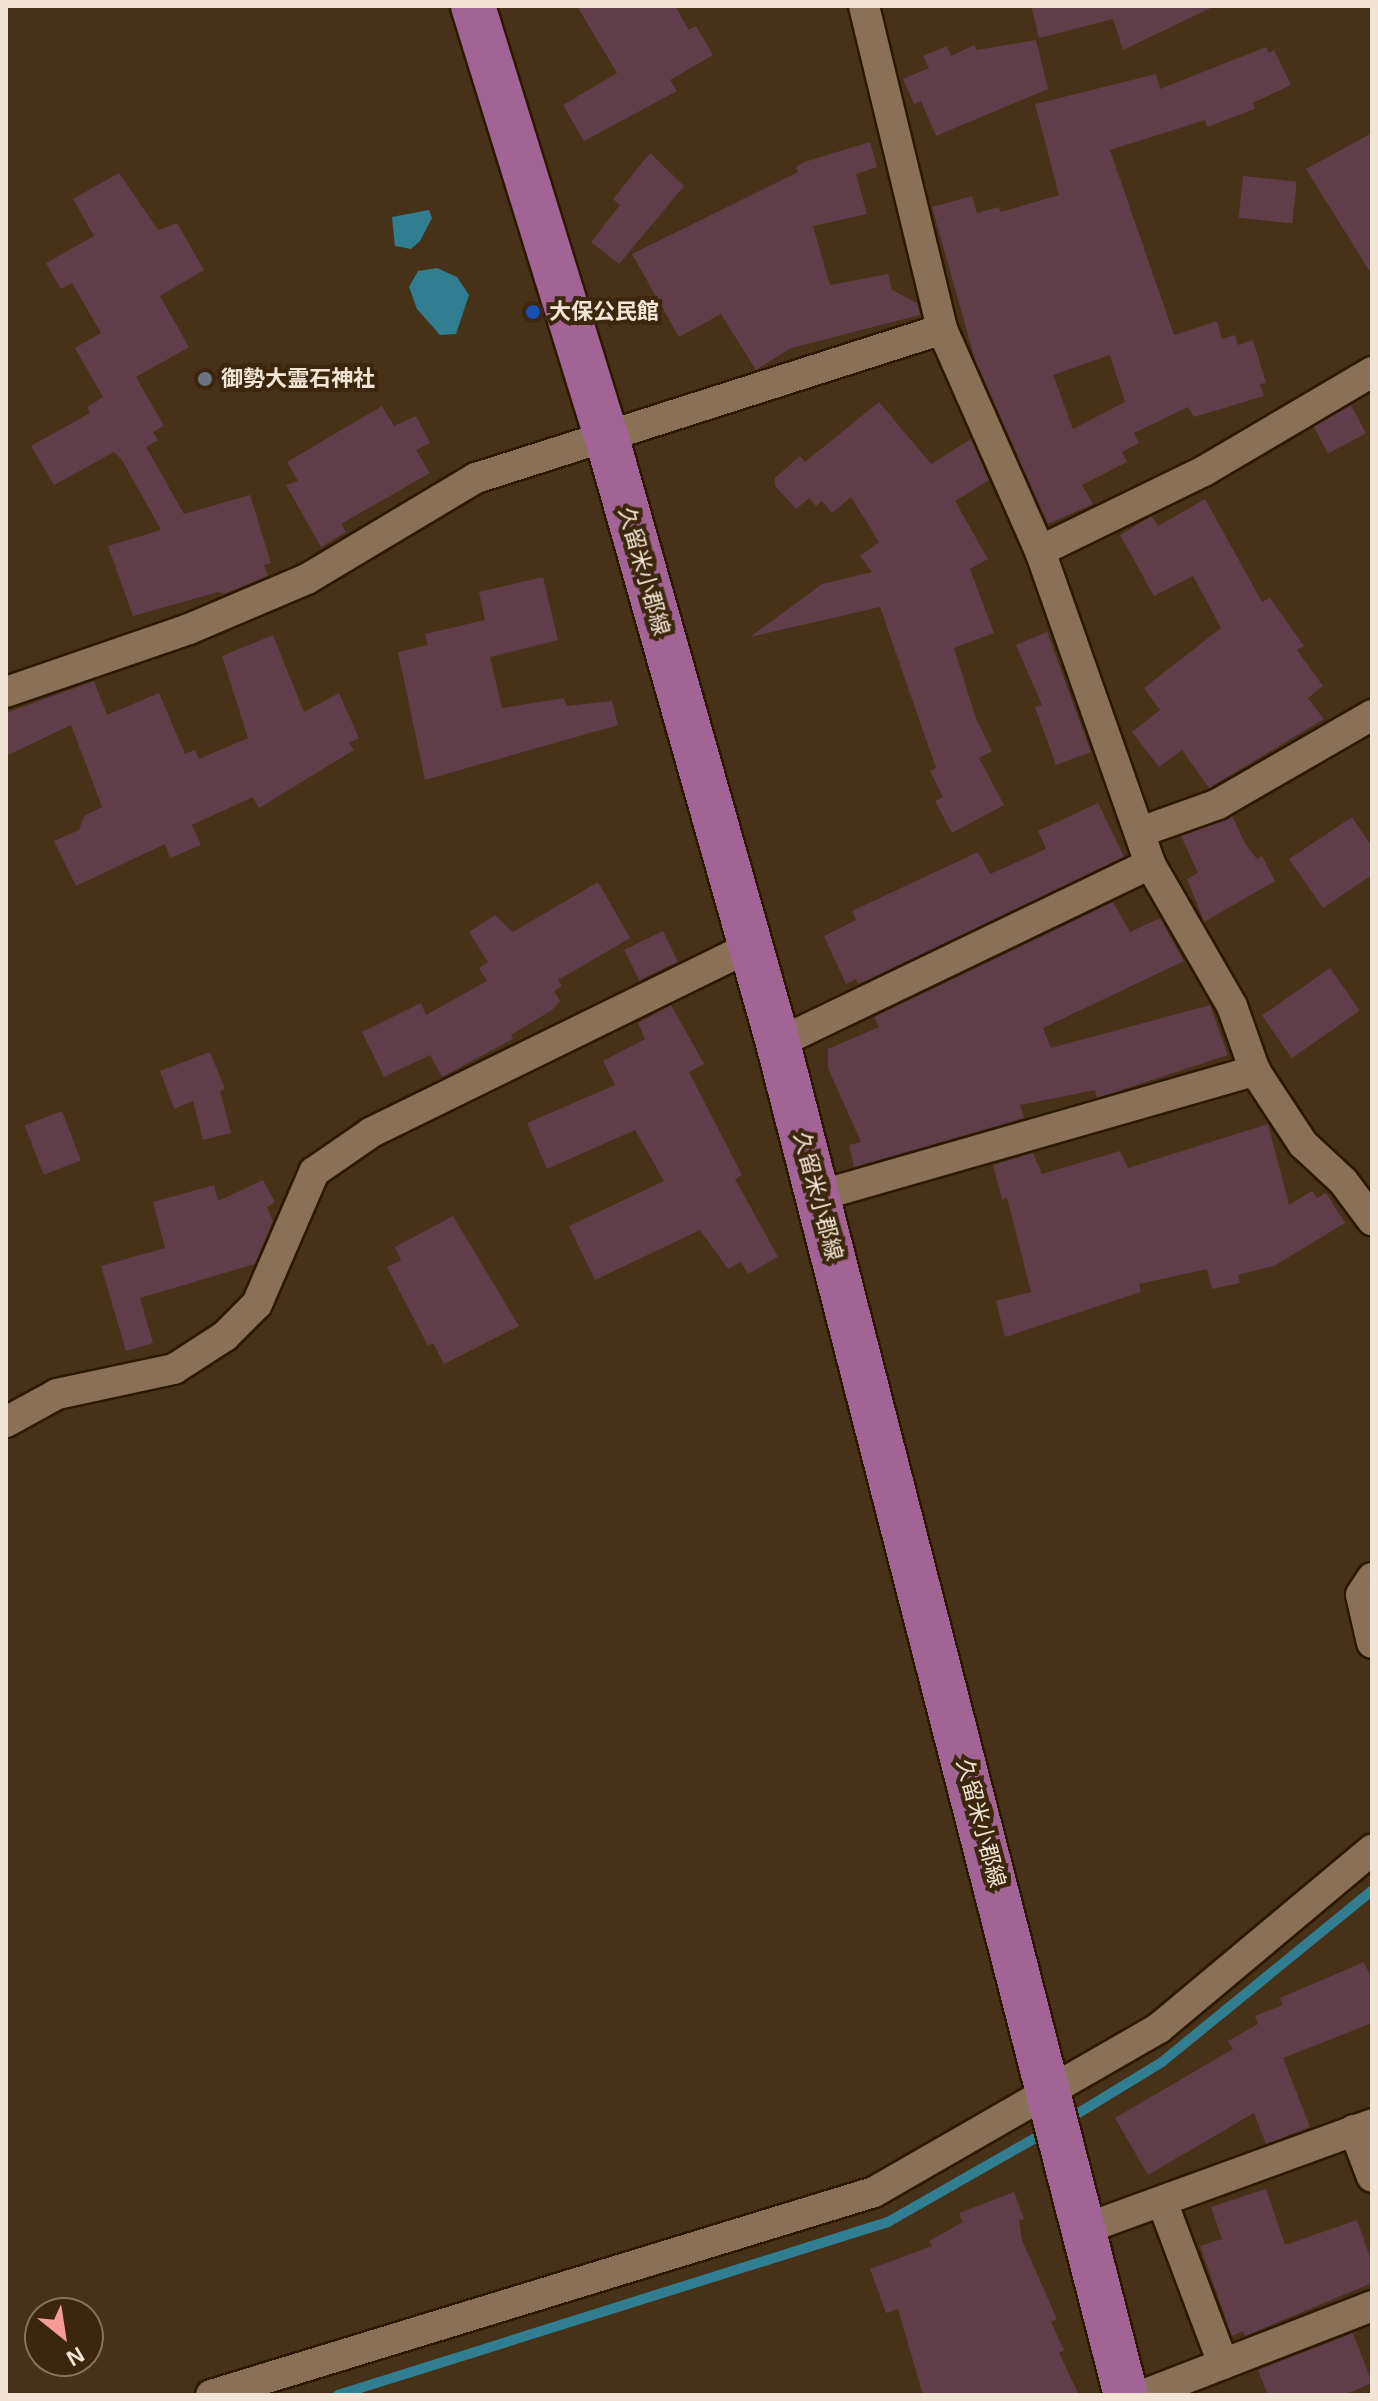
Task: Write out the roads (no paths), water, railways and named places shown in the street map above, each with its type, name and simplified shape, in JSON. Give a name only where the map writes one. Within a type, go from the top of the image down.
[{"type":"main road","name":"久留米小郡線","points":[[473,6],[606,435],[778,1043],[1087,2228],[1126,2395]]},
{"type":"street","points":[[864,6],[942,329],[1040,551],[1150,864],[1232,1006],[1255,1071],[1303,1144],[1343,1181],[1372,1220]]},
{"type":"street","points":[[6,692],[189,629],[307,579],[476,478],[942,329]]},
{"type":"street","points":[[1040,551],[1204,471],[1372,372]]},
{"type":"street","points":[[1140,832],[1218,804],[1372,715]]},
{"type":"street","points":[[778,1043],[1150,864]]},
{"type":"street","points":[[6,1422],[57,1394],[174,1369],[225,1336],[257,1304],[314,1172],[372,1132],[749,947]]},
{"type":"street","points":[[818,1196],[1255,1071]]},
{"type":"street","points":[[1372,1578],[1361,1595],[1372,1643]]},
{"type":"street","points":[[211,2395],[874,2192],[1056,2113],[1159,2028],[1251,1946],[1372,1850]]},
{"type":"street","points":[[1087,2228],[1163,2204],[1363,2127],[1372,2177]]},
{"type":"street","points":[[1163,2204],[1223,2364]]},
{"type":"street","points":[[1143,2395],[1191,2386],[1223,2364],[1372,2306]]},
{"type":"water","points":[[429,210],[432,218],[420,241],[411,249],[395,246],[392,217]]},
{"type":"water","points":[[437,268],[457,277],[469,295],[456,334],[440,335],[417,309],[409,287],[418,271]]},
{"type":"waterway","points":[[1067,2120],[1162,2062],[1372,1891]]},
{"type":"waterway","points":[[338,2395],[888,2222],[1046,2132]]},
{"type":"place","name":"大保公民館","points":[[533,312]]},
{"type":"place","name":"御勢大霊石神社","points":[[205,379]]}]
